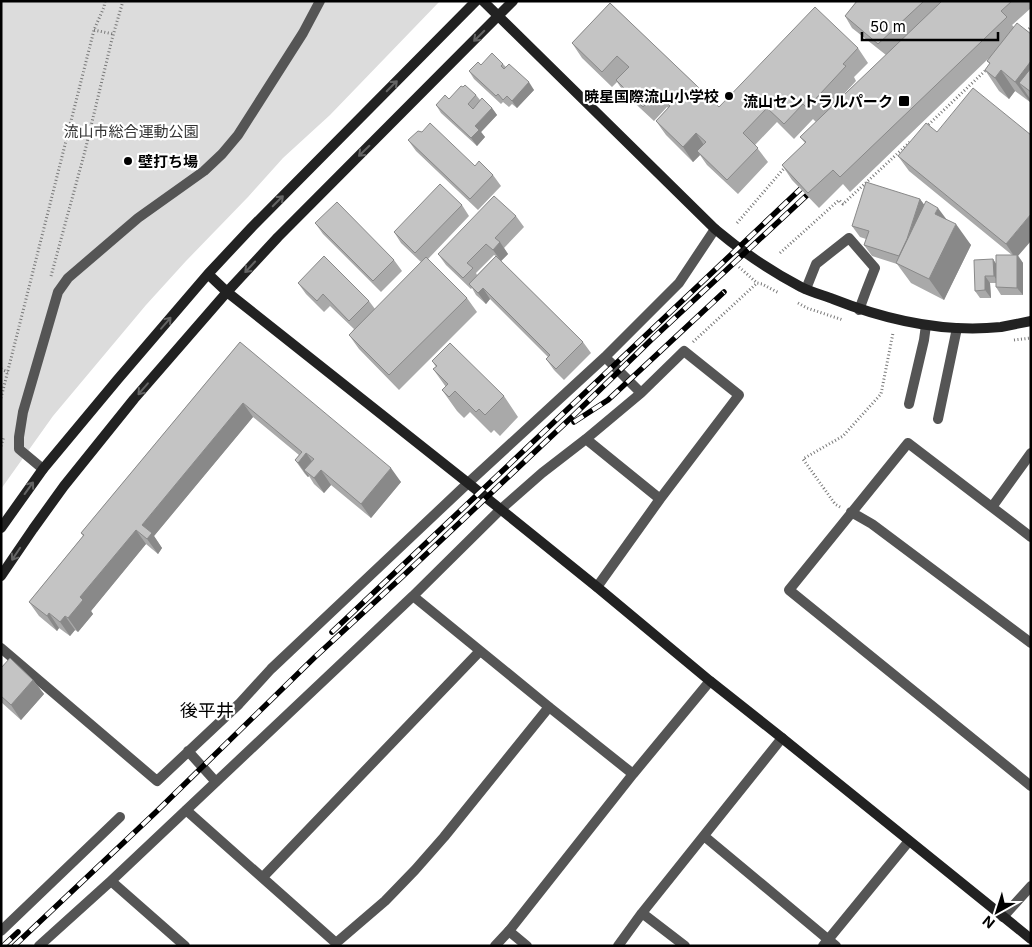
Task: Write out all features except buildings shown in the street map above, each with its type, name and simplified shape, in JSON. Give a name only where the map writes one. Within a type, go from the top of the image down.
[{"type":"street","points":[[43,469],[19,449],[19,437],[23,412],[58,292],[68,278],[138,218],[204,171],[222,154],[243,128],[303,32],[320,1]]},
{"type":"street","points":[[1,528],[43,469],[208,274],[476,1]]},
{"type":"street","points":[[483,1],[715,229],[771,269],[806,289],[860,310],[920,325],[957,328],[1000,327],[1031,321]]},
{"type":"street","points":[[1,576],[64,486],[134,399],[228,292],[285,230],[513,1]]},
{"type":"street","points":[[1,648],[157,781],[239,704],[271,669],[605,357],[679,283],[715,229]]},
{"type":"street","points":[[806,289],[816,264],[849,238],[875,268],[860,310]]},
{"type":"street","points":[[208,274],[1031,940]]},
{"type":"street","points":[[909,404],[926,325]]},
{"type":"street","points":[[938,419],[957,328]]},
{"type":"street","points":[[39,946],[111,881],[413,596],[500,510],[542,473],[586,439],[684,351],[739,395],[660,498],[597,587]]},
{"type":"street","points":[[605,357],[640,392]]},
{"type":"street","points":[[586,439],[660,498]]},
{"type":"street","points":[[1031,537],[908,443],[789,590],[1031,786]]},
{"type":"street","points":[[992,507],[1031,453]]},
{"type":"street","points":[[851,512],[872,524],[1031,643]]},
{"type":"street","points":[[413,596],[634,774]]},
{"type":"street","points":[[263,877],[480,651]]},
{"type":"street","points":[[495,946],[710,681]]},
{"type":"street","points":[[186,810],[263,877],[336,945],[416,870],[549,707]]},
{"type":"street","points":[[618,946],[642,913],[782,738]]},
{"type":"street","points":[[188,751],[216,782]]},
{"type":"street","points":[[1,932],[120,817]]},
{"type":"street","points":[[704,836],[829,944],[909,841]]},
{"type":"street","points":[[111,881],[185,946]]},
{"type":"street","points":[[1003,917],[1031,886]]},
{"type":"street","points":[[642,913],[685,946]]},
{"type":"street","points":[[509,930],[527,946]]},
{"type":"path","points":[[1,398],[94,30],[105,1]]},
{"type":"path","points":[[49,284],[123,1]]},
{"type":"path","points":[[1024,34],[1031,27]]},
{"type":"path","points":[[94,30],[113,34]]},
{"type":"path","points":[[926,127],[989,67]]},
{"type":"path","points":[[780,253],[839,200],[844,204],[912,141]]},
{"type":"path","points":[[737,223],[791,160]]},
{"type":"path","points":[[684,351],[757,282]]},
{"type":"path","points":[[851,512],[835,504],[803,459],[844,436],[881,394],[894,333]]},
{"type":"path","points":[[1,369],[8,372]]},
{"type":"path","points":[[1,446],[5,432]]},
{"type":"green space","name":"流山市総合運動公園","points":[[1,1],[440,1],[330,115],[283,158],[146,305],[53,416],[1,489]]},
{"type":"railway","points":[[332,632],[810,180]]},
{"type":"railway","points":[[14,946],[156,812],[315,657],[818,185]]},
{"type":"railway","points":[[574,422],[608,400],[724,292]]},
{"type":"railway","points":[[3,946],[18,932]]},
{"type":"place","name":"暁星国際流山小学校","points":[[729,96]]},
{"type":"place","name":"流山セントラルパーク","points":[[904,101]]},
{"type":"place","name":"壁打ち場","points":[[128,161]]},
{"type":"district","name":"後平井","points":[[207,710]]}]
